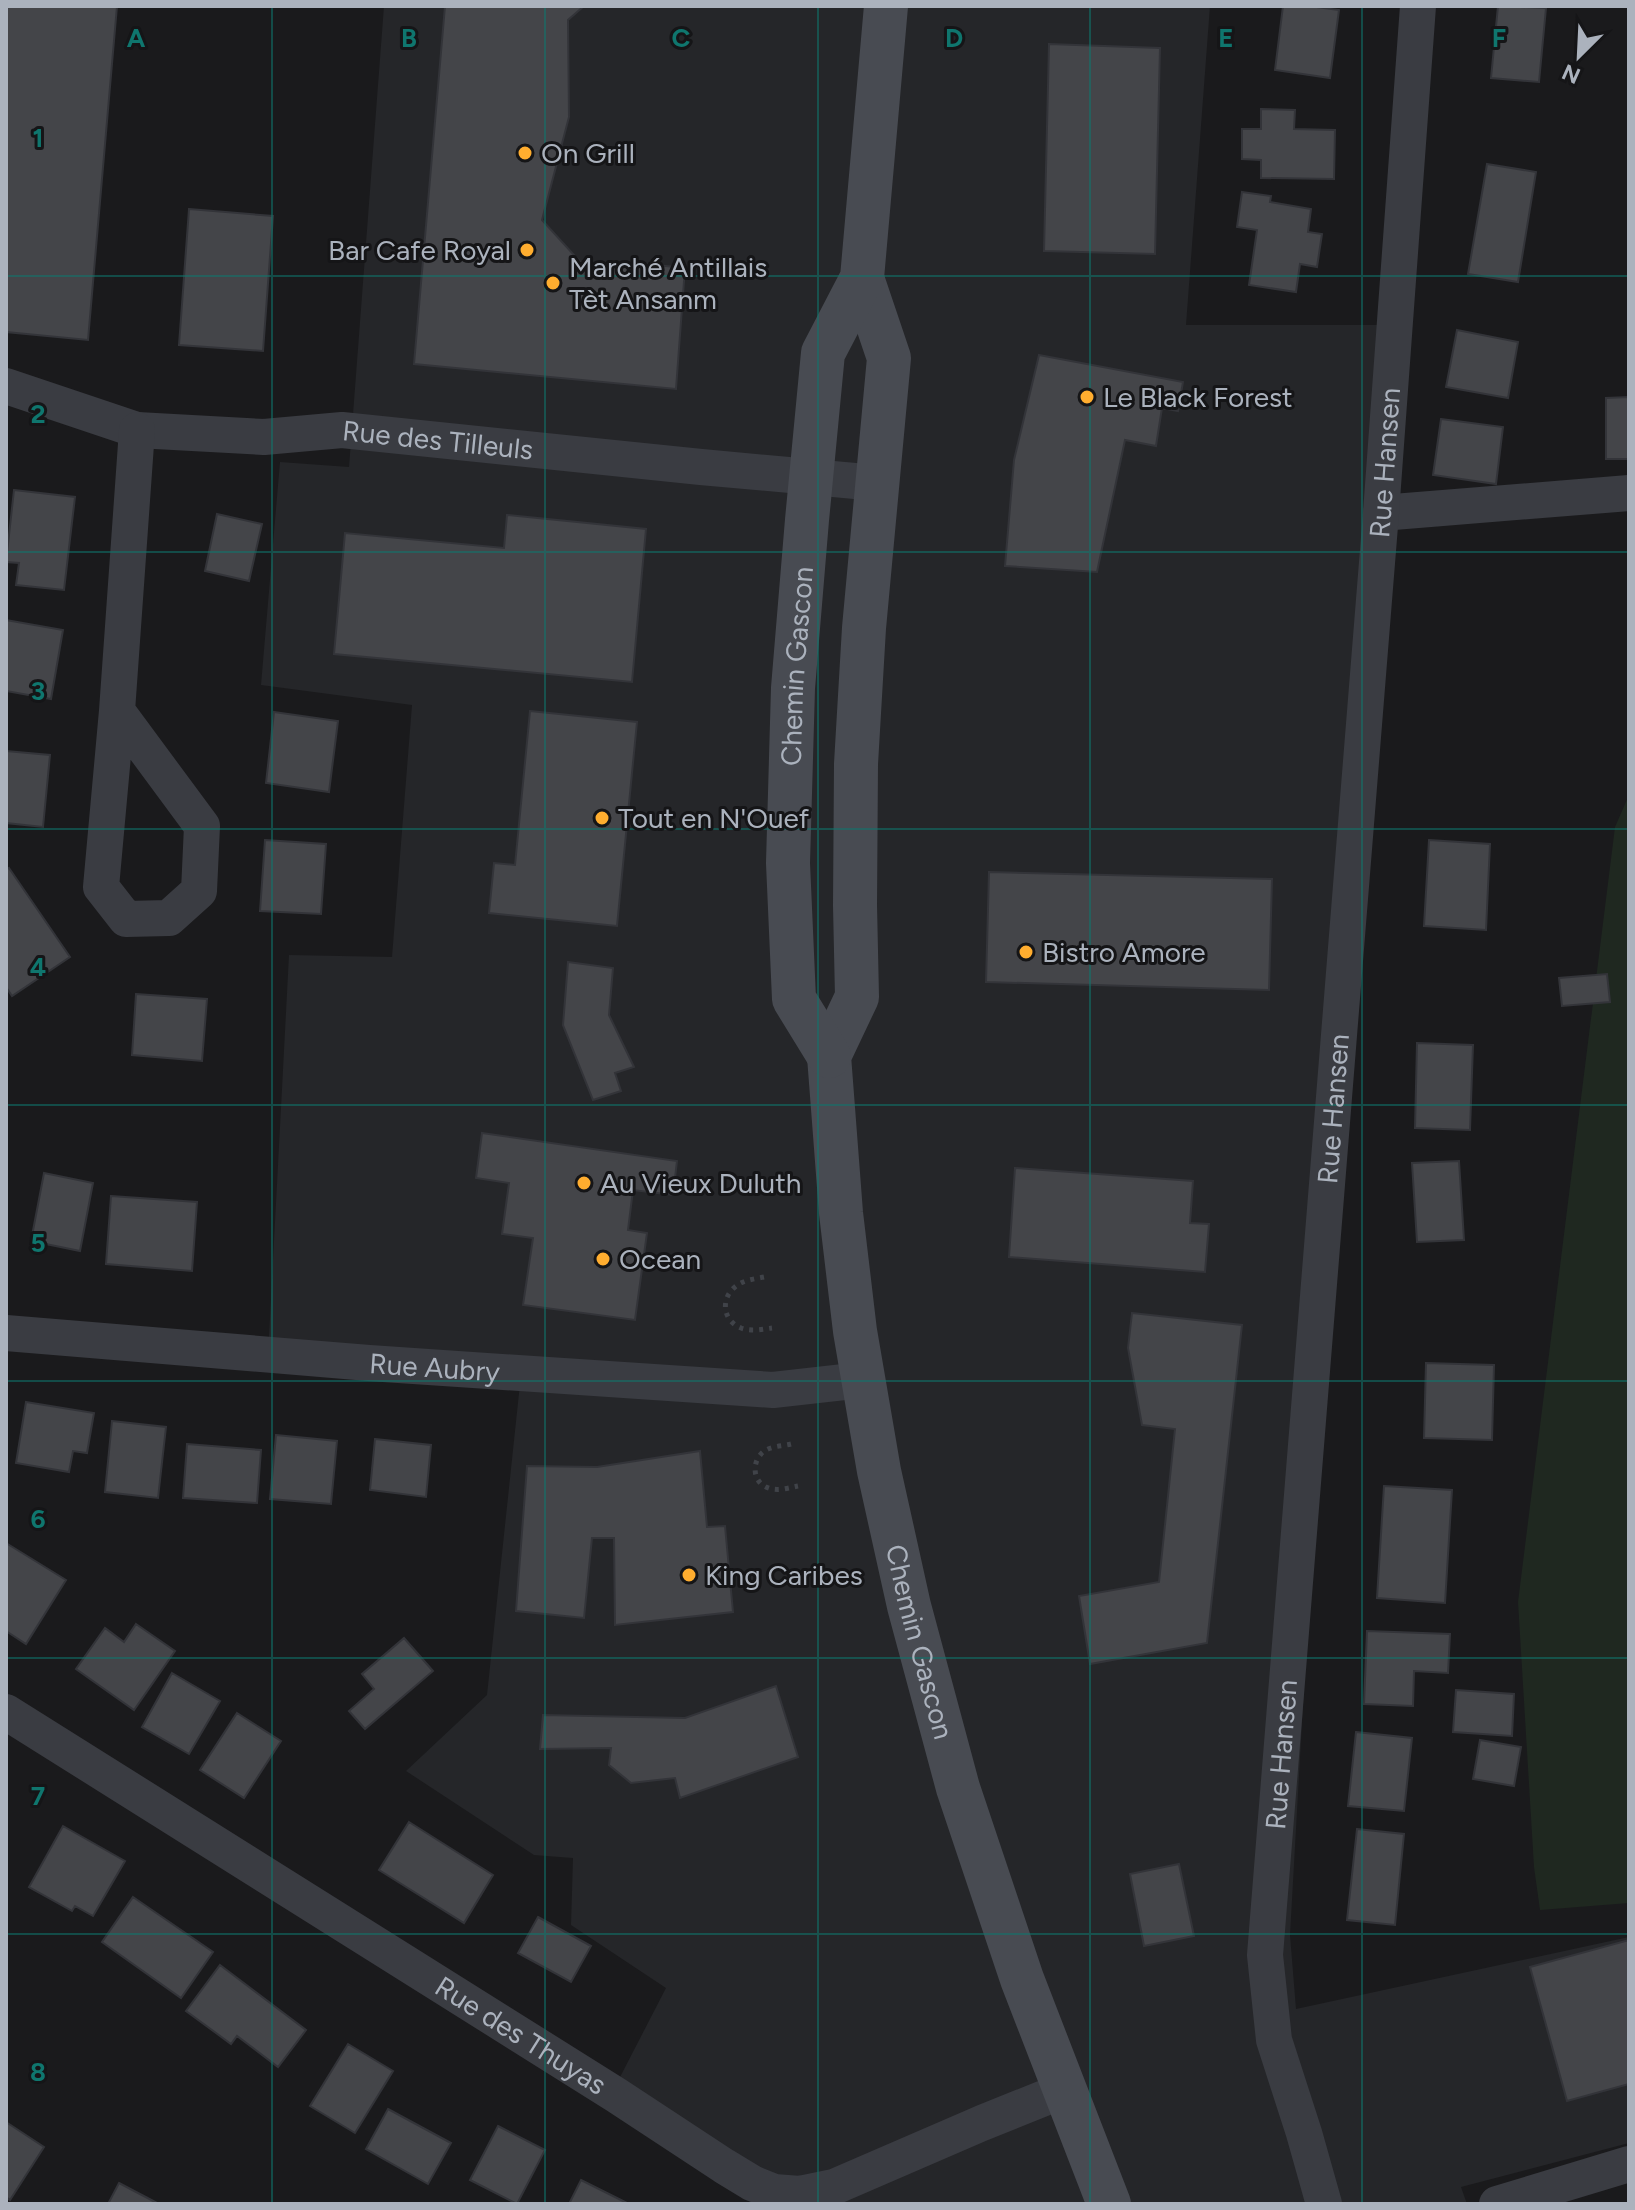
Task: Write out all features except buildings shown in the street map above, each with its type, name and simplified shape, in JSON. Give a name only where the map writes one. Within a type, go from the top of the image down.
[{"type":"main road","name":"Chemin Gascon","points":[[886,6],[862,278],[823,353],[811,477],[792,720],[789,808],[794,999],[829,1056],[841,1213],[862,1380],[909,1606],[939,1722],[1000,1915],[1109,2204]]},
{"type":"main road","name":"Chemin Gascon","points":[[829,1056],[857,997],[856,764],[864,628],[889,358],[862,278]]},
{"type":"street","name":"Rue Hansen","points":[[1324,2204],[1274,2040],[1265,1955],[1381,513],[1418,6]]},
{"type":"street","name":"Rue des Tilleuls","points":[[6,386],[137,430],[264,437],[342,430],[877,483]]},
{"type":"street","points":[[117,711],[202,826],[199,891],[169,918],[126,919],[101,887],[137,430]]},
{"type":"street","points":[[1381,513],[1629,493]]},
{"type":"street","name":"Rue Aubry","points":[[6,1333],[369,1363],[773,1390],[862,1380]]},
{"type":"street","name":"Rue des Thuyas","points":[[6,1712],[724,2166],[774,2192],[800,2194],[834,2187],[1064,2090]]},
{"type":"street","points":[[1497,2204],[1629,2164]]},
{"type":"path","points":[[764,1277],[735,1287],[724,1305],[726,1314],[741,1328],[772,1328]]},
{"type":"path","points":[[791,1444],[763,1452],[757,1459],[755,1476],[774,1490],[798,1486]]},
{"type":"shaded area","points":[[384,6],[1210,6],[1186,325],[1381,325],[1290,1935],[1296,2009],[1629,1937],[1629,2143],[1461,2187],[1467,2204],[785,2204],[618,2081],[666,1988],[571,1925],[573,1858],[534,1855],[406,1771],[487,1695],[522,1365],[268,1356],[289,955],[392,957],[412,705],[261,685],[280,462],[349,467]]},
{"type":"shaded area","points":[[1629,795],[1629,1903],[1540,1910],[1534,1867],[1518,1602],[1615,827]]},
{"type":"place","name":"On Grill","points":[[525,153]]},
{"type":"place","name":"Bar Cafe Royal","points":[[527,250]]},
{"type":"place","name":"Marché Antillais Tèt Ansanm","points":[[553,283]]},
{"type":"place","name":"Le Black Forest","points":[[1087,397]]},
{"type":"place","name":"Tout en N'Ouef","points":[[602,818]]},
{"type":"place","name":"Bistro Amore","points":[[1026,952]]},
{"type":"place","name":"Au Vieux Duluth","points":[[584,1183]]},
{"type":"place","name":"Ocean","points":[[603,1259]]},
{"type":"place","name":"King Caribes","points":[[689,1575]]}]
